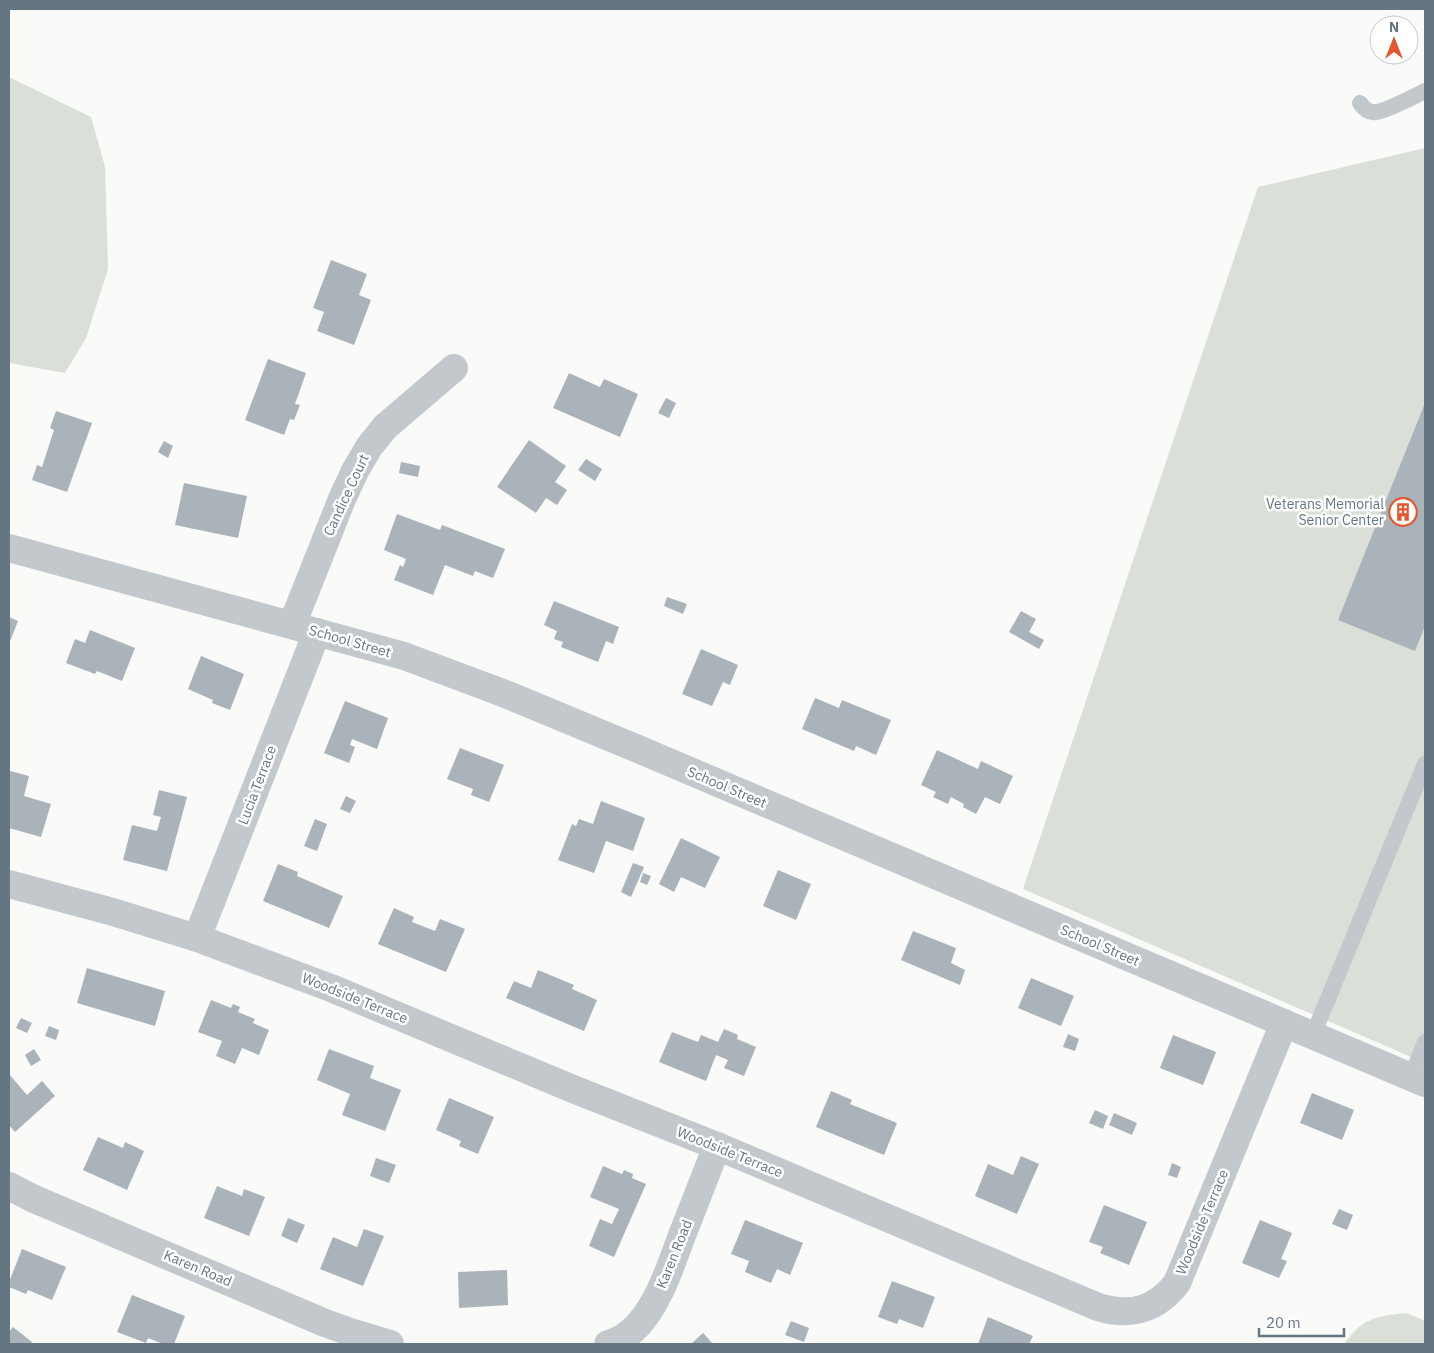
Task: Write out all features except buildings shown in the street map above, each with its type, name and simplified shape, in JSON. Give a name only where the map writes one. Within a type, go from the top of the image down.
[{"type":"street","name":"Candice Court","points":[[305,628],[342,499],[355,471],[380,432],[454,368]]},
{"type":"street","name":"School Street","points":[[9,548],[404,656],[508,694],[1418,1080]]},
{"type":"street","name":"Lucia Terrace","points":[[197,938],[232,851],[305,628]]},
{"type":"street","name":"Woodside Terrace","points":[[9,884],[112,912],[197,938],[331,988],[573,1089],[717,1146],[1098,1307],[1120,1312],[1142,1309],[1162,1299],[1177,1283],[1284,1023]]},
{"type":"street","name":"Karen Road","points":[[608,1344],[623,1338],[632,1331],[652,1305],[670,1267],[717,1146]]},
{"type":"street","name":"Karen Road","points":[[9,1186],[32,1198],[325,1323],[390,1344]]},
{"type":"lane","points":[[1360,103],[1369,112],[1378,112],[1425,91]]},
{"type":"lane","points":[[1313,1035],[1425,764]]},
{"type":"lane","points":[[1418,1080],[1425,1042]]},
{"type":"shaded area","points":[[9,77],[91,117],[105,167],[108,269],[86,338],[65,373],[9,363]]},
{"type":"shaded area","points":[[1425,148],[1425,1063],[1023,889],[1258,187]]},
{"type":"shaded area","points":[[1407,1313],[1425,1321],[1425,1344],[1344,1344],[1357,1329],[1371,1320],[1386,1315]]},
{"type":"place","name":"Veterans Memorial Senior Center","points":[[1403,512]]}]
